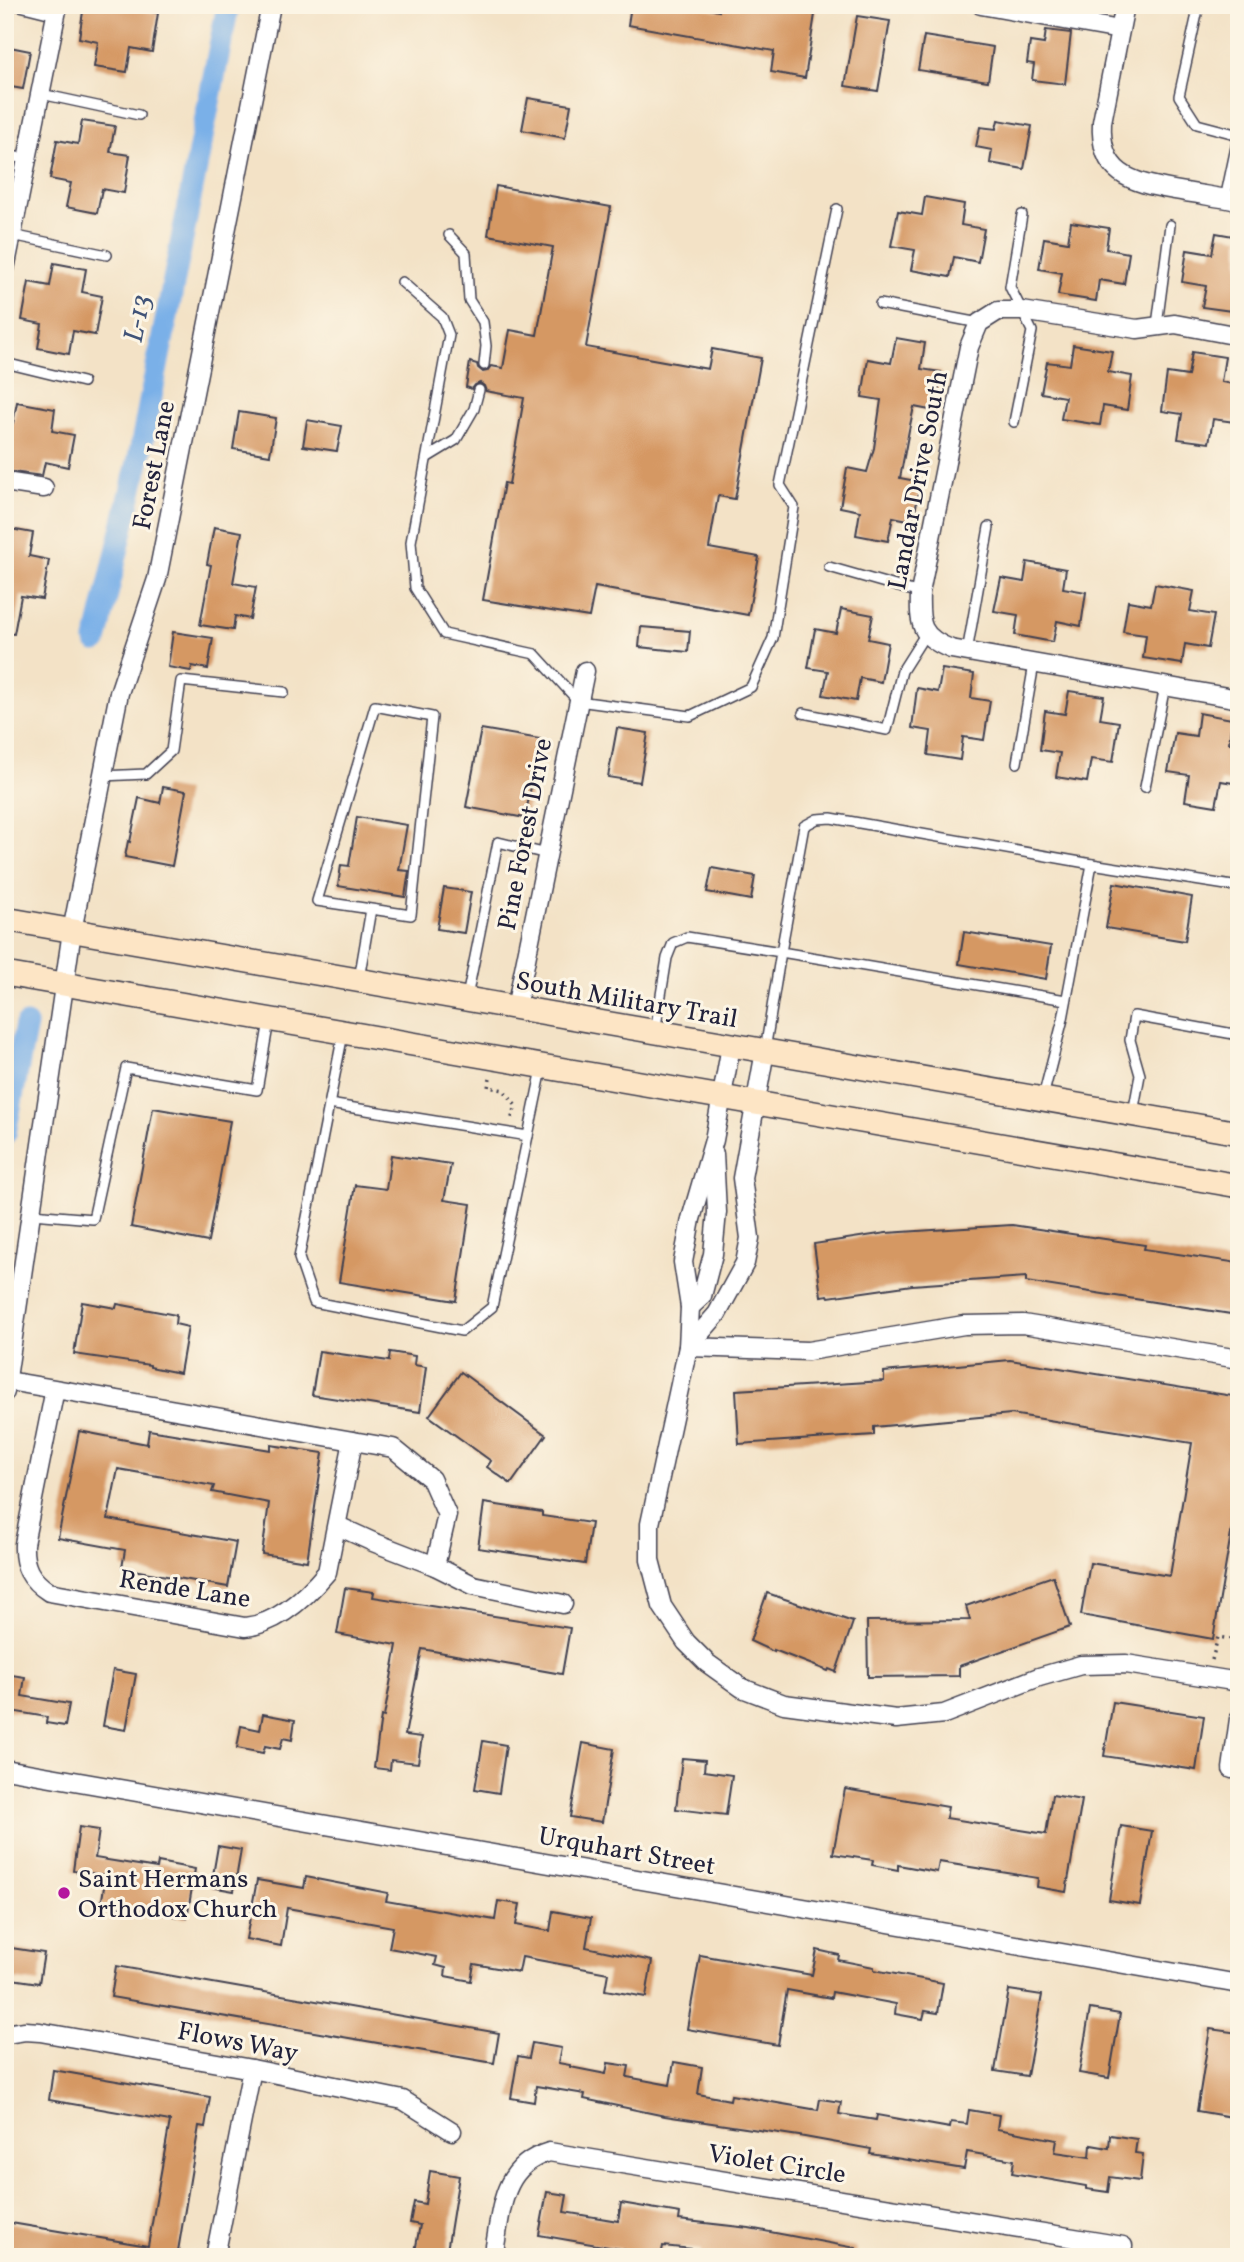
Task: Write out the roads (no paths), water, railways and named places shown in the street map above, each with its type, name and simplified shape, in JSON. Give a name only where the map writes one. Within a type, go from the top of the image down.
[{"type":"main road","name":"South Military Trail","points":[[5,919],[1239,1133]]},
{"type":"main road","points":[[5,974],[1239,1186]]},
{"type":"street","name":"Forest Lane","points":[[7,1386],[72,931],[118,693],[158,579],[271,5]]},
{"type":"street","points":[[981,5],[1120,30]]},
{"type":"street","points":[[1125,5],[1102,122],[1101,138],[1105,153],[1113,167],[1126,177],[1144,184],[1232,200]]},
{"type":"street","points":[[5,269],[57,10]]},
{"type":"street","points":[[979,323],[998,311],[1022,312],[1137,329],[1175,324],[1239,336]]},
{"type":"street","name":"Landar Drive South","points":[[926,633],[919,619],[920,593],[969,347],[979,323]]},
{"type":"street","points":[[5,482],[44,488]]},
{"type":"street","points":[[926,633],[937,644],[967,652],[1239,698]]},
{"type":"street","name":"Pine Forest Drive","points":[[516,1008],[585,671]]},
{"type":"street","points":[[732,1046],[714,1140],[691,1219],[683,1262],[690,1307],[688,1347],[650,1524],[650,1560],[662,1606],[686,1642],[707,1662],[742,1688],[784,1704],[896,1719],[944,1714],[1040,1677],[1081,1665],[1126,1664],[1239,1682]]},
{"type":"street","points":[[688,1347],[716,1314],[745,1263],[750,1237],[742,1178],[765,1051]]},
{"type":"street","points":[[690,1307],[702,1296],[713,1254],[717,1212],[714,1140]]},
{"type":"street","points":[[707,1276],[729,1292]]},
{"type":"street","points":[[688,1347],[808,1350],[964,1325],[1023,1324],[1239,1359]]},
{"type":"street","points":[[7,1386],[55,1389],[393,1448],[431,1479],[447,1516],[435,1566]]},
{"type":"street","name":"Rende Lane","points":[[55,1389],[24,1544],[23,1559],[32,1578],[49,1592],[230,1625],[261,1625],[274,1619],[317,1584],[327,1572],[353,1441]]},
{"type":"street","points":[[338,1526],[435,1566],[473,1585],[563,1604]]},
{"type":"street","points":[[1232,1769],[1239,1719]]},
{"type":"street","name":"Urquhart Street","points":[[5,1769],[1239,1984]]},
{"type":"street","name":"Flows Way","points":[[5,2034],[40,2032],[252,2069],[403,2100],[452,2131]]},
{"type":"street","points":[[215,2257],[252,2069]]},
{"type":"street","name":"Violet Circle","points":[[493,2257],[511,2177],[521,2165],[548,2152],[1123,2246]]},
{"type":"lane","points":[[16,5],[57,10]]},
{"type":"lane","points":[[1199,5],[1179,96],[1197,124],[1239,134],[1232,200]]},
{"type":"lane","points":[[41,94],[139,115]]},
{"type":"lane","points":[[5,155],[28,159]]},
{"type":"lane","points":[[402,282],[442,317],[449,335],[411,542],[415,588],[444,634],[535,654],[578,701],[690,716],[751,687],[773,638],[794,507],[780,485],[837,209]]},
{"type":"lane","points":[[1014,422],[1032,331],[1010,287],[1022,215]]},
{"type":"lane","points":[[1157,325],[1170,225]]},
{"type":"lane","points":[[12,235],[107,255]]},
{"type":"lane","points":[[449,235],[466,253],[468,300],[483,322],[486,346],[484,365]]},
{"type":"lane","points":[[880,304],[979,323]]},
{"type":"lane","points":[[5,363],[83,382]]},
{"type":"lane","points":[[428,457],[456,440],[474,409],[480,390]]},
{"type":"lane","points":[[967,652],[989,527]]},
{"type":"lane","points":[[829,568],[920,593]]},
{"type":"lane","points":[[803,713],[887,730],[902,671],[926,633]]},
{"type":"lane","points":[[1017,763],[1034,664]]},
{"type":"lane","points":[[102,776],[146,774],[171,751],[181,681],[284,692]]},
{"type":"lane","points":[[1145,788],[1164,686]]},
{"type":"lane","points":[[375,706],[432,717],[411,915],[371,909],[317,901],[375,706]]},
{"type":"lane","points":[[765,1051],[804,826],[817,819],[831,818],[1239,887]]},
{"type":"lane","points":[[466,1000],[498,842],[547,854]]},
{"type":"lane","points":[[1042,1099],[1066,1000],[1092,864]]},
{"type":"lane","points":[[359,981],[371,909]]},
{"type":"lane","points":[[655,1032],[667,958],[673,943],[687,937],[1066,1000]]},
{"type":"lane","points":[[1132,1114],[1140,1075],[1130,1040],[1134,1016],[1239,1035]]},
{"type":"lane","points":[[32,1214],[93,1219],[126,1068],[257,1090],[270,1020]]},
{"type":"lane","points":[[343,1033],[299,1258],[314,1301],[462,1331],[492,1307],[542,1067]]},
{"type":"lane","points":[[329,1104],[528,1136]]},
{"type":"waterway","name":"L-13","points":[[96,641],[139,458],[228,5]]},
{"type":"waterway","name":"L-13","points":[[5,1133],[26,1025]]},
{"type":"place","name":"Saint Hermans Orthodox Church","points":[[64,1893]]}]
